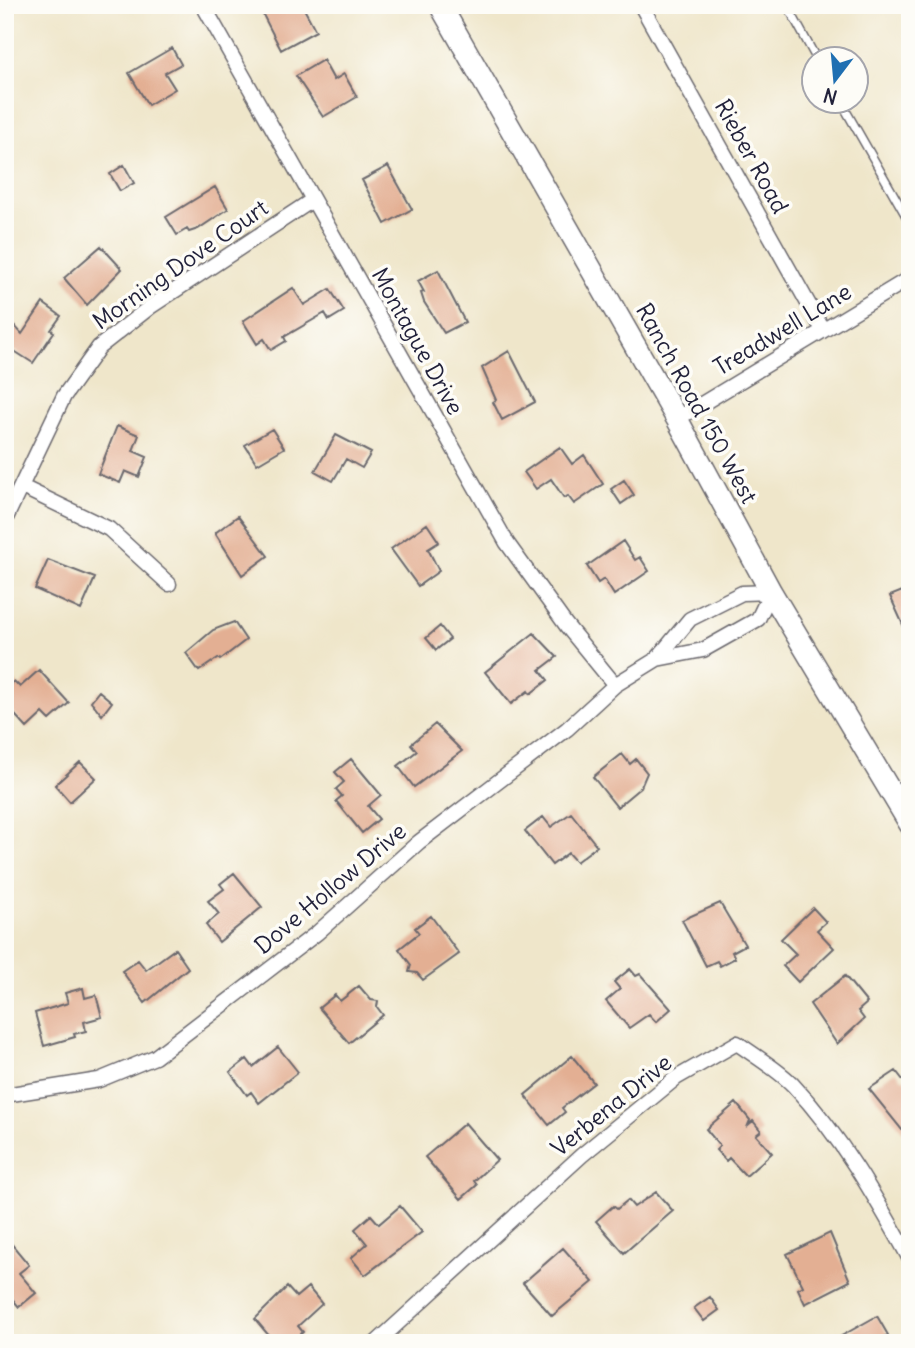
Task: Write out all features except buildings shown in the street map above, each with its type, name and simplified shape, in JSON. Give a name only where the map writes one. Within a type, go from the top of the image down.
[{"type":"main road","name":"Ranch Road 150 West","points":[[440,5],[677,419],[771,592],[910,824]]},
{"type":"street","name":"Montague Drive","points":[[203,5],[507,543],[566,625],[615,685]]},
{"type":"street","name":"Rieber Road","points":[[641,5],[823,330]]},
{"type":"street","name":"Morning Dove Court","points":[[5,520],[64,396],[100,347],[150,307],[312,201]]},
{"type":"street","name":"Treadwell Lane","points":[[677,419],[910,278]]},
{"type":"street","points":[[22,488],[109,530],[169,584]]},
{"type":"street","name":"Dove Hollow Drive","points":[[5,1095],[99,1080],[155,1056],[317,933],[419,842],[567,729],[615,685],[657,659],[690,619],[742,593],[771,592],[758,619],[703,650],[657,659]]},
{"type":"street","name":"Verbena Drive","points":[[376,1343],[582,1155],[676,1078],[737,1043],[792,1084],[825,1124],[872,1190],[910,1259]]},
{"type":"lane","points":[[787,5],[809,46]]},
{"type":"lane","points":[[849,116],[910,223]]}]
